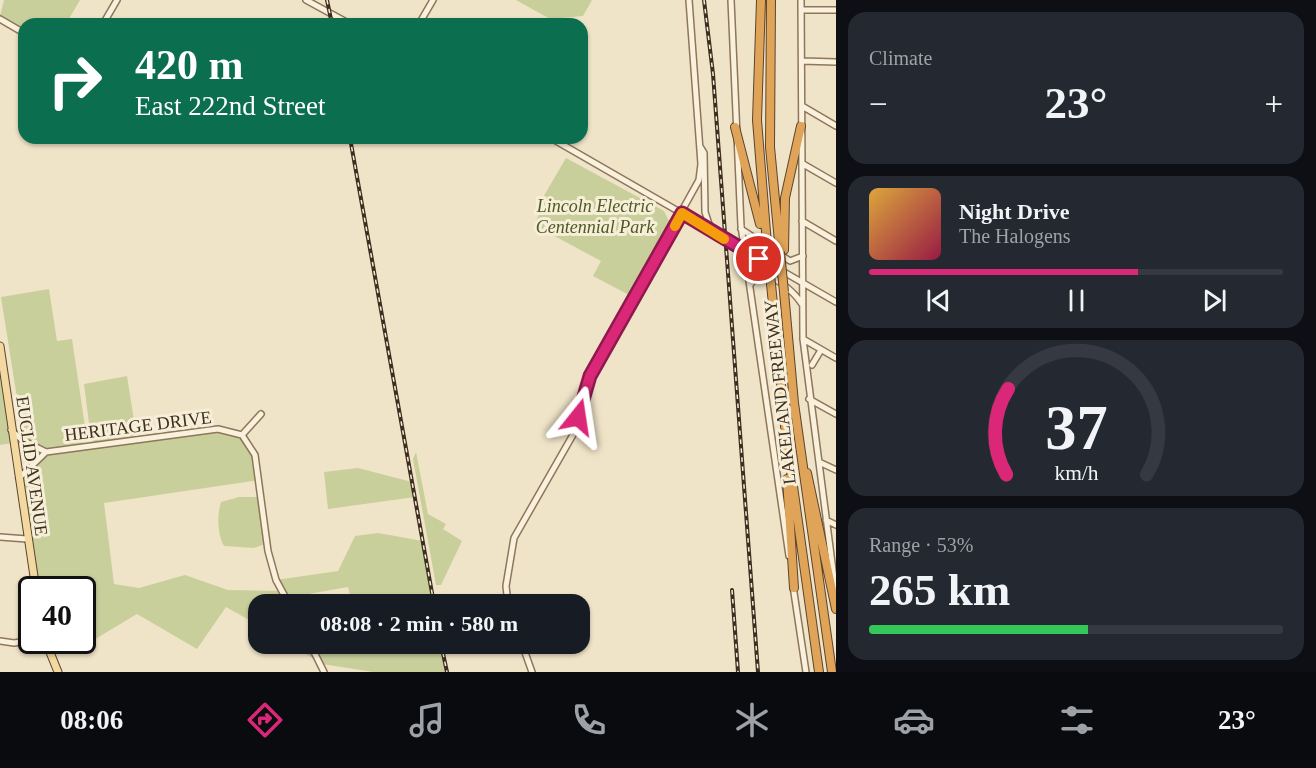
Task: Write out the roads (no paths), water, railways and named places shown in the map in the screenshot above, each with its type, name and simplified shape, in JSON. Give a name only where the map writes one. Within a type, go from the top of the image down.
[{"type":"highway","name":"LAKELAND FREEWAY","points":[[761,0],[758,120],[766,244],[786,436],[819,672]]},
{"type":"highway","points":[[771,0],[770,147],[782,253]]},
{"type":"highway","points":[[782,253],[785,198],[801,126]]},
{"type":"highway","points":[[735,127],[766,244]]},
{"type":"highway","name":"LAKELAND FREEWAY","points":[[782,253],[799,440],[832,672]]},
{"type":"highway","points":[[786,436],[794,588]]},
{"type":"highway","points":[[799,440],[836,609]]},
{"type":"main road","name":"EUCLID AVENUE","points":[[0,346],[34,576]]},
{"type":"main road","points":[[50,654],[57,672]]},
{"type":"street","points":[[106,18],[117,0]]},
{"type":"street","points":[[306,0],[339,18]]},
{"type":"street","points":[[423,18],[433,0]]},
{"type":"street","points":[[507,594],[506,586],[514,538],[574,433],[590,376],[699,180],[699,146],[689,0]]},
{"type":"street","points":[[731,0],[741,229],[806,672]]},
{"type":"street","points":[[801,0],[803,339],[836,593]]},
{"type":"street","points":[[801,10],[836,10]]},
{"type":"street","points":[[0,19],[18,30]]},
{"type":"street","points":[[802,61],[836,62]]},
{"type":"street","points":[[802,106],[836,126]]},
{"type":"street","points":[[561,144],[836,302]]},
{"type":"street","points":[[699,146],[704,153],[706,217],[711,231]]},
{"type":"street","points":[[803,164],[836,183]]},
{"type":"street","points":[[802,221],[836,241]]},
{"type":"street","points":[[741,229],[790,261],[803,256]]},
{"type":"street","points":[[749,288],[754,277],[764,275],[791,290],[803,306]]},
{"type":"street","points":[[803,339],[836,358]]},
{"type":"street","points":[[812,365],[821,350]]},
{"type":"street","points":[[809,399],[836,414]]},
{"type":"street","points":[[811,412],[821,405]]},
{"type":"street","points":[[261,414],[242,435],[255,455],[268,551],[276,580],[284,594]]},
{"type":"street","name":"HERITAGE DRIVE","points":[[12,430],[22,440],[46,452],[219,429],[242,435]]},
{"type":"street","name":"HERITAGE DRIVE","points":[[19,479],[46,452]]},
{"type":"street","points":[[819,462],[836,470]]},
{"type":"street","points":[[826,520],[836,526],[828,534]]},
{"type":"street","points":[[0,537],[27,538]]},
{"type":"street","points":[[0,640],[18,642]]},
{"type":"street","points":[[315,654],[324,672]]},
{"type":"street","points":[[526,654],[532,672]]},
{"type":"railway","points":[[327,0],[331,18]]},
{"type":"railway","points":[[704,0],[713,74],[758,672]]},
{"type":"railway","points":[[351,144],[432,594]]},
{"type":"railway","points":[[732,590],[738,672]]},
{"type":"railway","points":[[443,654],[447,672]]},
{"type":"park label","name":"Lincoln Electric Centennial Park","points":[[595,216]]}]
